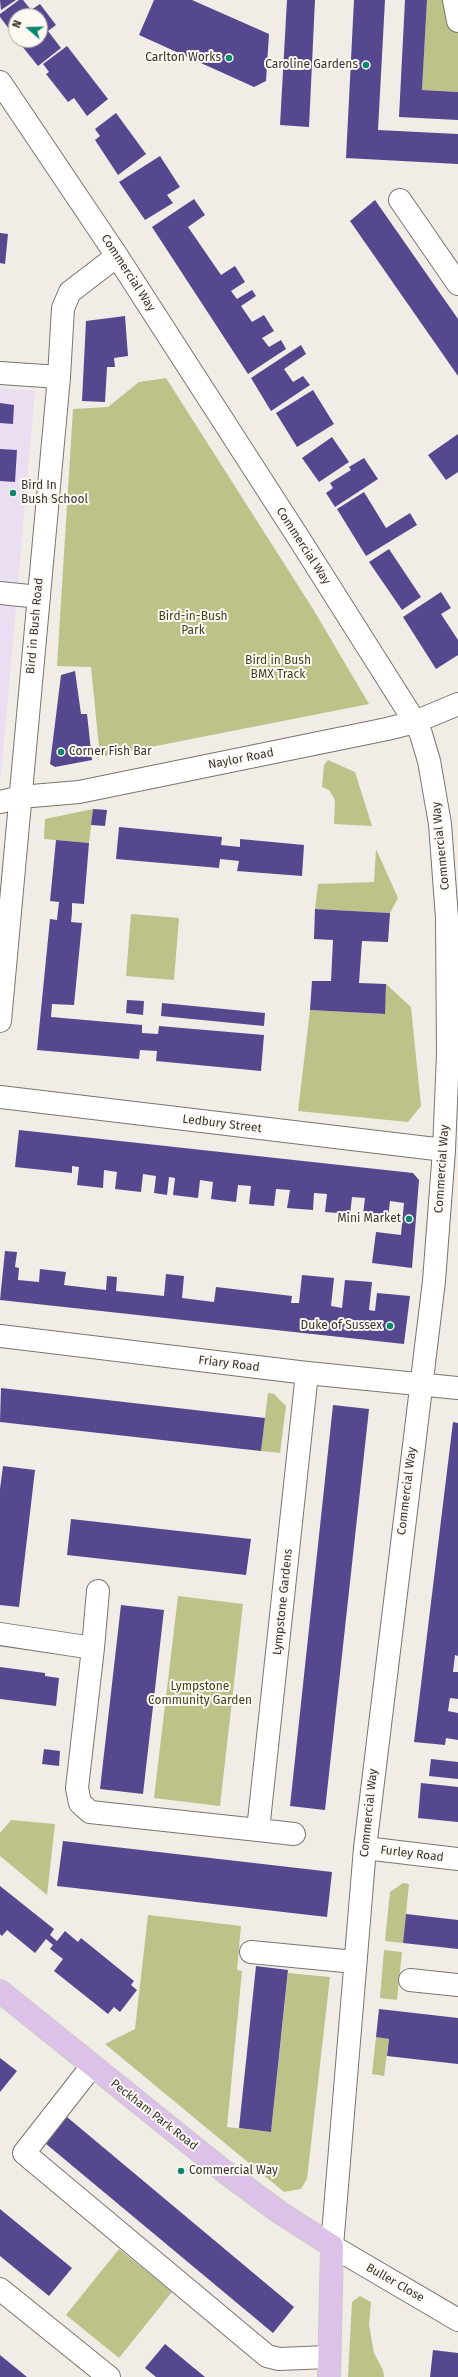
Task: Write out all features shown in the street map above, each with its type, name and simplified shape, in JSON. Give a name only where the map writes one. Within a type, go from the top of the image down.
[{"type":"main road","name":"Peckham Park Road","points":[[0,1991],[225,2172],[279,2212],[332,2246]]},
{"type":"main road","name":"Commercial Way","points":[[328,2367],[332,2246]]},
{"type":"street","points":[[454,0],[458,20]]},
{"type":"street","name":"Commercial Way","points":[[0,82],[117,256],[415,722],[428,754],[440,824],[453,949],[448,1054],[452,1110],[444,1150],[436,1261],[365,1848],[332,2246]]},
{"type":"street","points":[[400,200],[458,284]]},
{"type":"street","name":"Bird in Bush Road","points":[[0,1021],[10,800],[38,597],[59,377],[61,321],[63,308],[70,292],[117,256]]},
{"type":"street","points":[[0,373],[59,377]]},
{"type":"street","points":[[0,593],[38,597]]},
{"type":"street","name":"Naylor Road","points":[[10,800],[79,792],[415,722],[458,704]]},
{"type":"street","name":"Ledbury Street","points":[[0,1097],[444,1150]]},
{"type":"street","name":"Friary Road","points":[[0,1336],[307,1374],[420,1386],[458,1388]]},
{"type":"street","name":"Lympstone Gardens","points":[[258,1830],[307,1374]]},
{"type":"street","points":[[98,1591],[77,1788],[80,1803],[90,1812],[294,1834]]},
{"type":"street","points":[[0,1634],[93,1648]]},
{"type":"street","name":"Furley Road","points":[[365,1848],[458,1859]]},
{"type":"street","points":[[251,1952],[355,1962]]},
{"type":"street","points":[[410,1980],[458,1985]]},
{"type":"street","points":[[92,2066],[24,2153],[267,2356],[328,2367]]},
{"type":"street","name":"Buller Close","points":[[332,2246],[458,2320]]},
{"type":"street","points":[[0,2289],[110,2377]]},
{"type":"shaded area","name":"Bird In Bush School","points":[[0,388],[35,391],[1,776],[0,776]]},
{"type":"green space","points":[[427,0],[458,0],[458,92],[422,90]]},
{"type":"green space","name":"Bird-in-Bush Park","points":[[166,378],[313,609],[369,704],[100,757],[91,667],[57,666],[73,409],[108,407],[139,382]]},
{"type":"green space","points":[[328,760],[355,772],[372,826],[334,824],[335,800],[329,790],[322,787],[324,765]]},
{"type":"green space","points":[[93,809],[89,843],[44,839],[45,819]]},
{"type":"green space","points":[[376,849],[398,898],[390,913],[315,909],[318,884],[374,882]]},
{"type":"green space","points":[[131,914],[179,918],[174,980],[126,976]]},
{"type":"green space","points":[[386,984],[411,1007],[421,1106],[408,1122],[298,1111],[310,1010],[384,1014]]},
{"type":"green space","points":[[268,1393],[274,1394],[286,1406],[280,1453],[261,1451]]},
{"type":"green space","name":"Lympstone Community Garden","points":[[178,1596],[243,1604],[220,1806],[154,1798]]},
{"type":"green space","points":[[11,1820],[55,1824],[47,1895],[0,1856],[0,1833]]},
{"type":"green space","points":[[403,1883],[409,1884],[403,1943],[385,1941],[390,1892]]},
{"type":"green space","points":[[148,1915],[241,1926],[237,1970],[242,1971],[227,2127],[271,2132],[288,1973],[330,1977],[307,2179],[301,2189],[284,2192],[105,2044],[135,2029]]},
{"type":"green space","points":[[384,1950],[402,1952],[397,2000],[380,1998]]},
{"type":"green space","points":[[376,2037],[389,2039],[384,2076],[372,2074]]},
{"type":"green space","points":[[119,2249],[172,2292],[119,2358],[66,2315]]},
{"type":"green space","points":[[360,2296],[371,2302],[369,2325],[374,2353],[383,2370],[384,2377],[348,2377],[352,2302]]},
{"type":"building","points":[[0,0],[16,0],[1,10]]},
{"type":"building","points":[[19,0],[23,0],[29,8],[8,8]]},
{"type":"building","name":"Carlton Works","points":[[154,0],[192,0],[269,34],[266,81],[254,87],[139,35]]},
{"type":"building","points":[[287,0],[315,0],[309,127],[280,125]]},
{"type":"building","name":"Caroline Gardens","points":[[354,0],[385,0],[378,130],[458,134],[458,164],[346,158]]},
{"type":"building","points":[[405,0],[427,0],[422,90],[458,92],[458,120],[399,117]]},
{"type":"building","points":[[40,4],[43,8],[34,8]]},
{"type":"building","points":[[8,8],[8,28],[0,17],[0,14]]},
{"type":"building","points":[[48,14],[56,25],[48,31]]},
{"type":"building","points":[[48,31],[61,48],[38,66],[23,48],[48,48]]},
{"type":"building","points":[[67,46],[108,99],[87,116],[74,98],[68,102],[46,74],[49,72],[43,64]]},
{"type":"building","points":[[116,113],[146,154],[118,175],[95,140],[100,136],[95,129]]},
{"type":"building","points":[[160,156],[180,187],[167,195],[173,203],[145,220],[119,182]]},
{"type":"building","points":[[194,199],[205,215],[188,227],[221,275],[235,266],[245,282],[231,291],[237,299],[252,290],[256,296],[241,306],[252,322],[264,315],[274,331],[262,338],[269,347],[281,340],[286,349],[248,374],[152,227]]},
{"type":"building","points":[[375,200],[458,319],[458,376],[350,221]]},
{"type":"building","points":[[0,233],[8,234],[5,264],[0,263]]},
{"type":"building","points":[[125,316],[128,356],[114,358],[115,367],[107,367],[105,402],[82,401],[86,321]]},
{"type":"building","points":[[301,345],[306,354],[284,369],[293,382],[303,376],[310,385],[271,411],[251,378]]},
{"type":"building","points":[[313,390],[334,424],[297,447],[276,413]]},
{"type":"building","points":[[0,403],[14,405],[13,424],[0,423]]},
{"type":"building","points":[[458,434],[458,472],[446,480],[428,455]]},
{"type":"building","points":[[332,437],[349,462],[319,482],[302,458]]},
{"type":"building","points":[[0,449],[17,450],[15,482],[0,481]]},
{"type":"building","points":[[364,458],[378,479],[335,507],[326,493],[333,488],[330,483],[351,470],[349,467]]},
{"type":"building","points":[[364,492],[386,528],[410,513],[417,525],[366,556],[337,509]]},
{"type":"building","points":[[389,549],[421,597],[402,610],[369,562]]},
{"type":"building","points":[[441,592],[451,608],[441,614],[458,640],[458,655],[436,669],[403,617]]},
{"type":"building","points":[[75,671],[81,714],[87,714],[92,760],[55,767],[50,764],[61,675]]},
{"type":"building","points":[[93,809],[107,810],[105,826],[91,825]]},
{"type":"building","points":[[119,827],[222,837],[221,845],[240,847],[240,839],[304,845],[302,876],[237,871],[239,861],[220,859],[219,868],[116,859]]},
{"type":"building","points":[[56,840],[89,843],[84,904],[72,903],[71,922],[82,923],[74,1005],[52,1004],[51,1017],[142,1025],[142,1033],[158,1034],[159,1026],[264,1035],[261,1071],[156,1061],[157,1051],[140,1050],[139,1059],[37,1050],[50,919],[57,920],[59,902],[50,901]]},
{"type":"building","points":[[315,909],[390,913],[388,942],[362,941],[359,983],[386,984],[385,1014],[310,1010],[312,981],[331,981],[333,940],[314,939]]},
{"type":"building","points":[[127,1000],[144,1001],[143,1015],[126,1013]]},
{"type":"building","points":[[162,1003],[265,1013],[264,1026],[161,1016]]},
{"type":"building","points":[[19,1130],[413,1173],[419,1180],[412,1268],[372,1263],[376,1232],[401,1235],[404,1203],[390,1201],[388,1218],[363,1215],[365,1198],[352,1197],[350,1214],[325,1212],[327,1194],[314,1193],[313,1210],[287,1208],[290,1190],[276,1189],[274,1206],[249,1204],[251,1186],[238,1185],[236,1202],[211,1199],[213,1182],[200,1180],[198,1198],[173,1195],[175,1178],[169,1177],[167,1195],[154,1193],[156,1176],[143,1174],[141,1192],[115,1189],[117,1172],[104,1170],[103,1188],[77,1185],[79,1167],[72,1166],[72,1173],[15,1167]]},
{"type":"building","points":[[5,1251],[17,1252],[15,1267],[19,1268],[18,1280],[39,1282],[40,1269],[66,1272],[64,1285],[106,1290],[107,1276],[117,1277],[116,1291],[164,1296],[166,1274],[184,1276],[182,1298],[214,1302],[216,1287],[292,1296],[291,1303],[299,1303],[302,1275],[334,1278],[331,1306],[342,1308],[345,1280],[372,1282],[369,1310],[375,1311],[377,1293],[410,1296],[404,1344],[0,1300]]},
{"type":"building","points":[[1,1388],[265,1418],[261,1451],[0,1422]]},
{"type":"building","points":[[333,1405],[369,1409],[325,1810],[290,1806]]},
{"type":"building","points":[[453,1422],[458,1423],[458,1656],[455,1655],[453,1672],[458,1672],[458,1699],[450,1698],[448,1711],[458,1713],[458,1740],[446,1738],[445,1745],[414,1742]]},
{"type":"building","points":[[3,1466],[35,1470],[19,1607],[0,1605],[0,1489]]},
{"type":"building","points":[[71,1519],[251,1539],[246,1575],[67,1555]]},
{"type":"building","points":[[121,1605],[164,1610],[143,1794],[100,1789]]},
{"type":"building","points":[[0,1667],[45,1673],[45,1676],[59,1678],[56,1706],[0,1699]]},
{"type":"building","points":[[44,1749],[60,1751],[59,1766],[42,1764]]},
{"type":"building","points":[[431,1759],[458,1762],[458,1779],[429,1776]]},
{"type":"building","points":[[421,1783],[458,1787],[458,1822],[418,1818]]},
{"type":"building","points":[[63,1841],[332,1872],[327,1917],[57,1886]]},
{"type":"building","points":[[0,1886],[54,1929],[50,1935],[57,1941],[65,1931],[78,1942],[81,1938],[134,1981],[131,1985],[137,1990],[120,2012],[114,2007],[108,2014],[54,1971],[63,1959],[50,1949],[53,1945],[46,1939],[35,1953],[7,1930],[2,1936],[0,1934]]},
{"type":"building","points":[[406,1914],[458,1920],[458,1949],[403,1943]]},
{"type":"building","points":[[256,1966],[288,1970],[271,2132],[239,2128]]},
{"type":"building","points":[[379,2009],[458,2018],[458,2064],[387,2056],[389,2039],[376,2037]]},
{"type":"building","points":[[0,2058],[17,2071],[0,2092]]},
{"type":"building","points":[[67,2117],[294,2307],[273,2333],[45,2143]]},
{"type":"building","points":[[0,2209],[72,2268],[49,2296],[0,2256]]},
{"type":"building","points":[[165,2344],[205,2377],[156,2377],[145,2368]]},
{"type":"building","points":[[433,2350],[458,2353],[458,2377],[430,2377]]},
{"type":"building","points":[[0,2355],[27,2377],[0,2377]]},
{"type":"place","name":"Carlton Works","points":[[229,58]]},
{"type":"place","name":"Caroline Gardens","points":[[366,65]]},
{"type":"place","name":"Bird In Bush School","points":[[13,493]]},
{"type":"place","name":"Corner Fish Bar","points":[[61,752]]},
{"type":"place","name":"Mini Market","points":[[409,1219]]},
{"type":"place","name":"Duke of Sussex","points":[[390,1326]]},
{"type":"place","name":"Commercial Way","points":[[181,2171]]},
{"type":"park label","name":"Bird in Bush BMX Track","points":[[278,668]]}]
